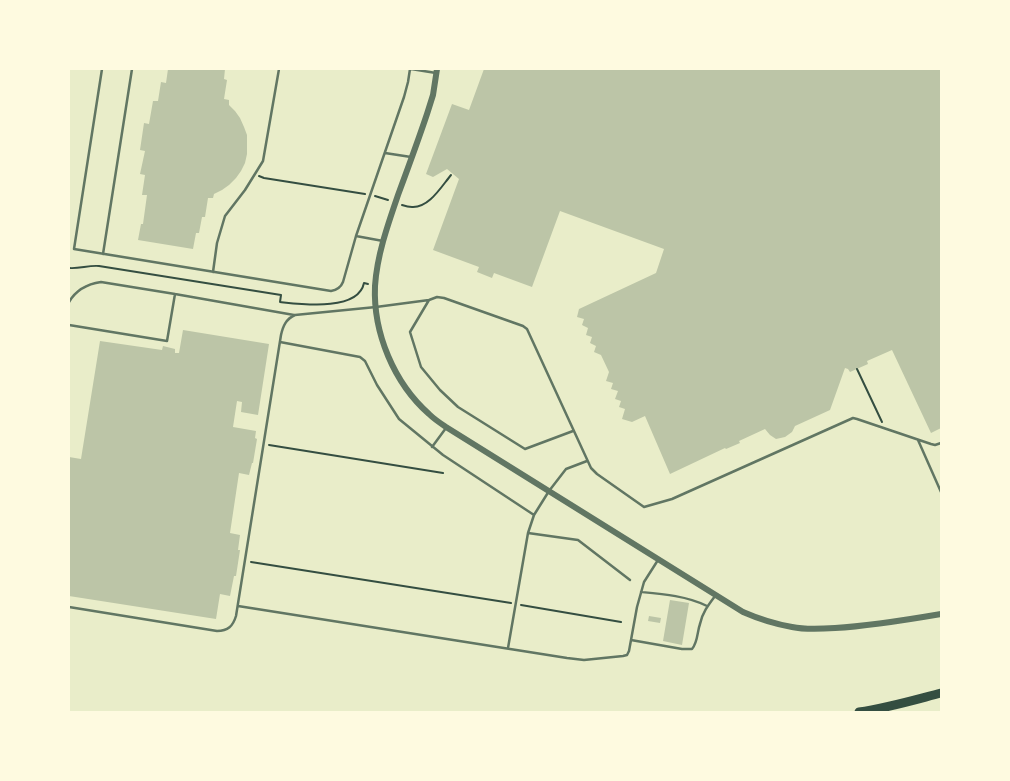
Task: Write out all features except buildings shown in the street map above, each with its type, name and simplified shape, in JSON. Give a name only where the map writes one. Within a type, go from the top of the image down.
[{"type":"highway","points":[[859,712],[870,711],[941,693]]},
{"type":"street","points":[[437,71],[433,95],[387,226],[379,259],[375,285],[376,307],[380,331],[386,351],[403,384],[429,415],[743,612],[760,620],[794,628],[819,629],[894,622],[941,614]]},
{"type":"lane","points":[[102,69],[74,249],[326,290],[334,290],[339,288],[343,282],[356,236],[404,97],[410,69],[437,71]]},
{"type":"lane","points":[[103,254],[132,69]]},
{"type":"lane","points":[[213,272],[217,243],[225,216],[256,174],[263,161],[279,69]]},
{"type":"lane","points":[[385,153],[412,157]]},
{"type":"lane","points":[[356,236],[383,241]]},
{"type":"lane","points":[[69,302],[80,289],[94,283],[101,282],[295,315],[376,307],[429,300],[437,297],[444,298],[527,329],[591,468],[597,474],[644,507],[672,499],[851,418],[933,445],[941,443]]},
{"type":"lane","points":[[69,325],[167,341],[174,294]]},
{"type":"lane","points":[[429,300],[410,332],[421,367],[440,390],[458,408],[525,449],[574,431]]},
{"type":"lane","points":[[69,607],[220,631],[233,625],[238,606],[282,328],[285,322],[295,315]]},
{"type":"lane","points":[[280,342],[360,357],[365,362],[377,385],[400,419],[432,447],[534,515]]},
{"type":"lane","points":[[432,447],[446,427]]},
{"type":"lane","points":[[918,440],[941,492]]},
{"type":"lane","points":[[508,648],[528,533],[534,515],[549,491],[566,469],[587,461]]},
{"type":"lane","points":[[528,533],[578,540],[630,580]]},
{"type":"lane","points":[[238,606],[584,660],[623,656],[627,655],[629,651],[637,607],[644,582],[658,559]]},
{"type":"lane","points":[[641,592],[676,596],[699,602],[707,606]]},
{"type":"lane","points":[[631,640],[682,649],[692,648],[696,644],[700,622],[707,606],[716,595]]},
{"type":"path","points":[[256,174],[264,178],[370,195],[411,207],[418,207],[430,201],[451,175]]},
{"type":"path","points":[[69,268],[99,266],[281,295],[280,302],[309,305],[330,304],[347,300],[359,293],[364,283],[375,285]]},
{"type":"path","points":[[857,369],[885,428]]},
{"type":"path","points":[[264,444],[443,473]]},
{"type":"path","points":[[245,561],[621,622]]}]
